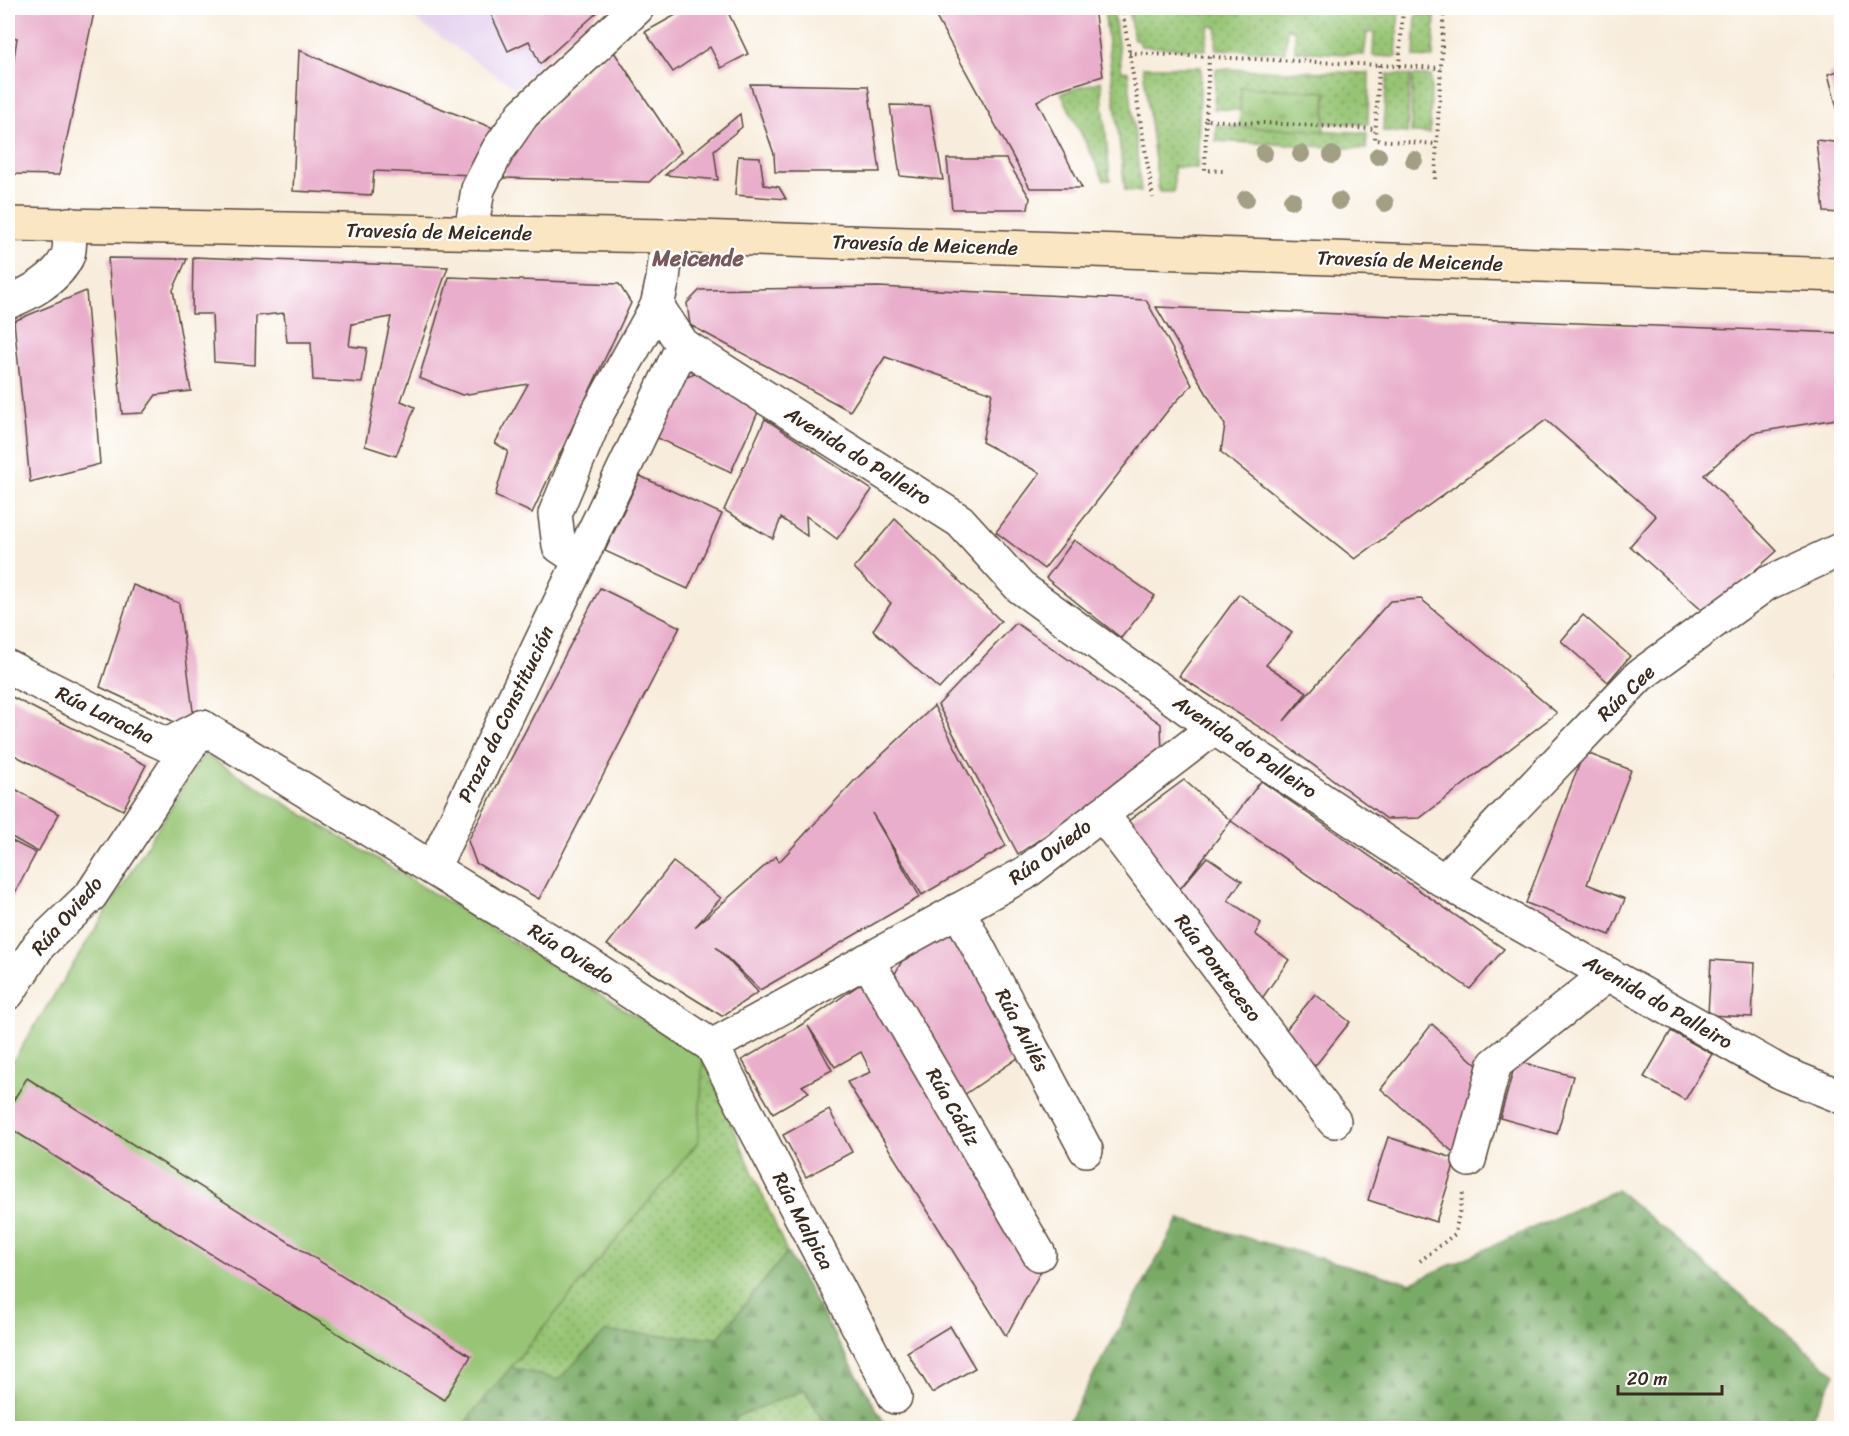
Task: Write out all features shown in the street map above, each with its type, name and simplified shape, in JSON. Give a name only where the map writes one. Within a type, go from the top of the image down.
[{"type":"main road","name":"Travesía de Meicende","points":[[8,225],[69,224],[668,236],[1842,274]]},
{"type":"street","points":[[471,232],[477,189],[498,150],[523,114],[637,8]]},
{"type":"street","points":[[8,302],[21,297],[50,278],[68,256],[69,224]]},
{"type":"street","points":[[580,560],[559,546],[555,514],[597,414],[657,306],[668,236]]},
{"type":"street","points":[[657,306],[683,345]]},
{"type":"street","name":"Praza da Constitución","points":[[433,868],[683,345]]},
{"type":"street","name":"Avenida do Palleiro","points":[[683,345],[960,521],[1020,587],[1214,728],[1444,881],[1782,1073],[1842,1097]]},
{"type":"street","name":"Rúa Cee","points":[[1444,881],[1639,676],[1766,584],[1842,549]]},
{"type":"street","name":"Rúa Laracha","points":[[8,667],[167,745],[202,727]]},
{"type":"street","name":"Rúa Oviedo","points":[[8,993],[39,945],[91,895],[202,727],[585,962],[712,1046],[1024,874],[1214,728]]},
{"type":"street","name":"Rúa Ponteceso","points":[[1102,814],[1334,1121]]},
{"type":"street","name":"Rúa Avilés","points":[[958,910],[1086,1150]]},
{"type":"street","name":"Rúa Cádiz","points":[[867,960],[1039,1254]]},
{"type":"street","points":[[1469,1160],[1495,1064],[1608,974]]},
{"type":"street","name":"Rúa Malpica","points":[[712,1046],[895,1397]]},
{"type":"path","points":[[1122,8],[1153,198]]},
{"type":"path","points":[[1399,66],[1403,8]]},
{"type":"path","points":[[1435,179],[1444,8]]},
{"type":"path","points":[[1129,53],[1441,68]]},
{"type":"path","points":[[1209,57],[1205,170],[1223,171]]},
{"type":"path","points":[[1379,65],[1375,140],[1437,144]]},
{"type":"path","points":[[1206,120],[1376,129]]},
{"type":"path","points":[[1420,1261],[1455,1234],[1469,1160]]},
{"type":"shaded area","points":[[398,8],[488,8],[508,51],[529,41],[540,64],[515,88]]},
{"type":"green space","points":[[1104,8],[1113,8],[1122,72],[1128,71],[1141,192],[1125,190]]},
{"type":"green space","points":[[1128,8],[1399,8],[1396,57],[1373,56],[1374,32],[1367,33],[1364,55],[1295,51],[1295,31],[1287,28],[1285,52],[1216,49],[1217,27],[1209,26],[1205,50],[1141,46],[1139,41],[1134,39]]},
{"type":"green space","points":[[1416,15],[1435,15],[1433,58],[1414,57]]},
{"type":"green space","points":[[1143,67],[1201,67],[1197,168],[1174,167],[1174,192],[1159,192]]},
{"type":"green space","points":[[1216,69],[1369,73],[1368,124],[1325,123],[1326,92],[1242,87],[1241,110],[1214,109]]},
{"type":"green space","points":[[1387,74],[1410,75],[1407,133],[1383,131]]},
{"type":"green space","points":[[1412,76],[1431,76],[1430,133],[1411,133]]},
{"type":"green space","points":[[1101,81],[1110,180],[1104,180],[1061,93]]},
{"type":"green space","points":[[1241,87],[1326,92],[1324,131],[1240,127]]},
{"type":"green space","points":[[1216,125],[1367,133],[1366,149],[1216,141]]},
{"type":"green space","points":[[204,754],[703,1057],[698,1142],[460,1428],[8,1428],[8,1069]]},
{"type":"green space","points":[[703,1057],[787,1252],[887,1428],[460,1428],[698,1142]]},
{"type":"green space","points":[[1617,1190],[1835,1374],[1806,1428],[1058,1428],[1069,1420],[1179,1219],[1410,1283]]},
{"type":"green space","points":[[787,1252],[887,1428],[827,1428],[805,1390],[738,1416],[731,1428],[551,1428],[548,1419],[537,1428],[460,1428],[511,1367],[558,1380],[605,1332],[718,1338]]},
{"type":"building","points":[[8,8],[95,8],[59,175],[8,174],[8,97],[17,38],[8,37]]},
{"type":"building","points":[[488,8],[602,8],[540,64],[529,41],[508,51]]},
{"type":"building","points":[[688,8],[726,8],[748,54],[721,68],[710,47],[673,72],[645,32]]},
{"type":"building","points":[[931,8],[1094,8],[1103,76],[1054,91],[1037,101],[1082,188],[1030,188]]},
{"type":"building","points":[[612,49],[681,152],[649,182],[504,178],[503,159]]},
{"type":"building","points":[[299,50],[381,86],[496,129],[474,175],[374,171],[372,195],[293,191]]},
{"type":"building","points":[[1842,70],[1842,123],[1841,123],[1828,74]]},
{"type":"building","points":[[750,84],[868,86],[880,172],[775,172],[774,154]]},
{"type":"building","points":[[890,105],[930,106],[943,180],[900,176]]},
{"type":"building","points":[[740,114],[742,127],[714,150],[718,180],[665,175]]},
{"type":"building","points":[[1816,140],[1842,143],[1842,213],[1824,212]]},
{"type":"building","points":[[738,156],[760,157],[764,185],[779,187],[786,199],[735,195]]},
{"type":"building","points":[[947,159],[1006,159],[1030,198],[1028,209],[952,209]]},
{"type":"building","points":[[193,257],[448,267],[401,401],[415,407],[396,456],[365,446],[391,317],[352,324],[349,346],[367,348],[362,383],[313,380],[311,342],[287,342],[284,313],[256,316],[255,365],[214,362],[212,314],[192,314]]},
{"type":"building","points":[[108,258],[187,259],[173,290],[191,391],[156,395],[143,413],[122,414]]},
{"type":"building","points":[[449,277],[619,284],[631,303],[532,513],[495,496],[508,451],[495,443],[528,384],[462,395],[419,378]]},
{"type":"building","points":[[878,287],[1146,300],[1192,385],[1169,409],[1044,569],[996,532],[1040,473],[982,442],[992,393],[885,357],[850,411],[690,325],[687,303],[700,290]]},
{"type":"building","points":[[86,291],[100,464],[30,482],[14,321]]},
{"type":"building","points":[[1156,307],[1842,333],[1842,418],[1752,433],[1704,475],[1777,551],[1706,614],[1630,546],[1656,516],[1546,420],[1355,559],[1221,452],[1225,425]]},
{"type":"building","points":[[697,372],[759,410],[731,472],[651,435],[675,381]]},
{"type":"building","points":[[765,419],[872,490],[837,539],[806,516],[807,536],[781,518],[773,539],[724,510]]},
{"type":"building","points":[[640,476],[722,514],[688,589],[605,551]]},
{"type":"building","points":[[895,519],[1001,621],[939,689],[873,630],[891,603],[854,568]]},
{"type":"building","points":[[1074,540],[1155,596],[1121,638],[1046,578]]},
{"type":"building","points":[[133,585],[179,603],[193,711],[183,726],[100,687]]},
{"type":"building","points":[[600,588],[680,627],[539,899],[476,863],[468,841]]},
{"type":"building","points":[[1239,594],[1292,633],[1266,665],[1307,692],[1284,721],[1390,601],[1421,599],[1557,713],[1420,818],[1387,819],[1272,735],[1179,676]]},
{"type":"building","points":[[1839,614],[1842,615],[1842,679],[1834,679]]},
{"type":"building","points":[[1583,615],[1630,656],[1608,682],[1561,641]]},
{"type":"building","points":[[1016,623],[1161,724],[1162,756],[1018,854],[938,705]]},
{"type":"building","points":[[8,695],[146,765],[123,810],[8,752]]},
{"type":"building","points":[[934,706],[1006,846],[922,895],[872,813],[920,897],[760,990],[716,947],[758,992],[722,1016],[607,945],[673,862],[721,898],[695,927],[776,856],[779,862],[854,781]]},
{"type":"building","points":[[1584,752],[1631,770],[1587,884],[1625,899],[1610,935],[1526,903]]},
{"type":"building","points":[[1184,780],[1231,821],[1180,889],[1207,857],[1242,881],[1228,900],[1261,923],[1255,934],[1289,960],[1256,1007],[1127,822]]},
{"type":"building","points":[[1261,781],[1504,949],[1470,989],[1231,821]]},
{"type":"building","points":[[8,785],[59,814],[38,852],[8,835]]},
{"type":"building","points":[[8,839],[36,853],[8,906]]},
{"type":"building","points":[[955,929],[1025,1053],[958,1099],[890,983],[902,961]]},
{"type":"building","points":[[1711,960],[1755,963],[1752,1017],[1708,1015]]},
{"type":"building","points":[[866,980],[1042,1269],[1006,1336],[847,1082],[871,1072],[861,1052],[835,1067],[808,1026],[832,1070],[802,1086],[809,1092],[773,1113],[742,1060],[806,1022]]},
{"type":"building","points":[[1315,994],[1350,1022],[1315,1066],[1280,1037]]},
{"type":"building","points":[[1432,1024],[1481,1069],[1454,1153],[1381,1089]]},
{"type":"building","points":[[1671,1031],[1712,1054],[1685,1100],[1644,1077]]},
{"type":"building","points":[[1516,1061],[1573,1076],[1557,1134],[1500,1118]]},
{"type":"building","points":[[27,1078],[471,1356],[444,1400],[8,1127],[8,1109]]},
{"type":"building","points":[[829,1110],[852,1152],[806,1177],[783,1135]]},
{"type":"building","points":[[1388,1137],[1456,1159],[1436,1222],[1368,1200]]},
{"type":"building","points":[[950,1326],[975,1368],[932,1393],[907,1352]]},
{"type":"district","name":"Meicende","points":[[698,258]]}]
